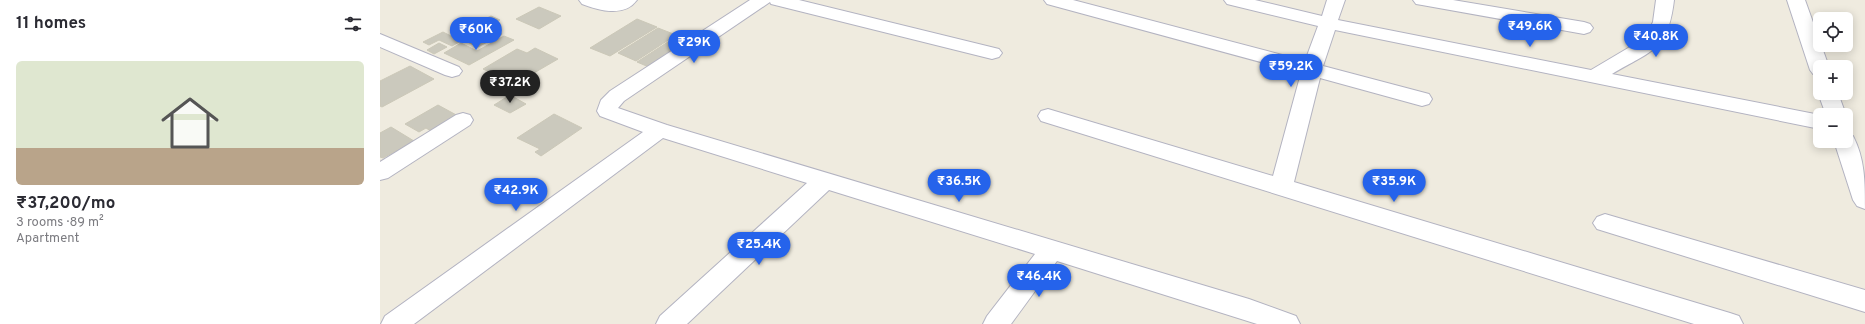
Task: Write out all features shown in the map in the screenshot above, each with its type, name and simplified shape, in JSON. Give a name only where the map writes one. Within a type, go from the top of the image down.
[{"type":"street","points":[[588,0],[608,7],[613,7],[628,0]]},
{"type":"street","points":[[762,0],[617,96],[608,105],[607,111],[660,130],[1052,250],[1245,317],[1287,324]]},
{"type":"street","points":[[778,0],[992,53]]},
{"type":"street","points":[[1053,0],[1422,99]]},
{"type":"street","points":[[1233,0],[1328,23],[1813,121]]},
{"type":"street","points":[[1281,187],[1312,70],[1336,0]]},
{"type":"street","points":[[1422,0],[1584,28]]},
{"type":"street","points":[[1593,76],[1652,42],[1658,36],[1661,28],[1665,0]]},
{"type":"street","points":[[1796,0],[1817,60]]},
{"type":"street","points":[[380,40],[452,71]]},
{"type":"street","points":[[1048,116],[1730,324]]},
{"type":"street","points":[[380,172],[463,120]]},
{"type":"street","points":[[394,324],[660,130]]},
{"type":"street","points":[[1847,148],[1865,200]]},
{"type":"street","points":[[669,324],[825,180]]},
{"type":"street","points":[[1606,223],[1865,301]]},
{"type":"street","points":[[996,324],[1052,250]]},
{"type":"building","points":[[539,7],[561,16],[539,29],[516,19]]},
{"type":"building","points":[[491,16],[500,20],[467,37],[451,29],[471,18],[479,22]]},
{"type":"building","points":[[637,19],[657,27],[610,56],[590,48]]},
{"type":"building","points":[[486,27],[502,34],[478,47],[463,40]]},
{"type":"building","points":[[658,28],[676,35],[636,61],[618,53]]},
{"type":"building","points":[[443,32],[461,41],[452,46],[439,40],[429,45],[423,42]]},
{"type":"building","points":[[504,36],[514,40],[469,65],[444,53],[461,43],[477,51]]},
{"type":"building","points":[[677,36],[695,44],[656,70],[637,62]]},
{"type":"building","points":[[439,43],[447,47],[434,54],[427,50]]},
{"type":"building","points":[[535,48],[558,59],[515,84],[483,69],[517,49],[527,53]]},
{"type":"building","points":[[410,66],[434,79],[382,107],[380,106],[380,81]]},
{"type":"building","points":[[510,95],[526,104],[510,113],[494,105]]},
{"type":"building","points":[[438,105],[460,117],[434,133],[426,128],[419,132],[405,124]]},
{"type":"building","points":[[554,114],[582,128],[541,156],[535,152],[540,149],[517,138]]},
{"type":"building","points":[[391,127],[414,141],[383,158],[380,157],[380,133]]}]
